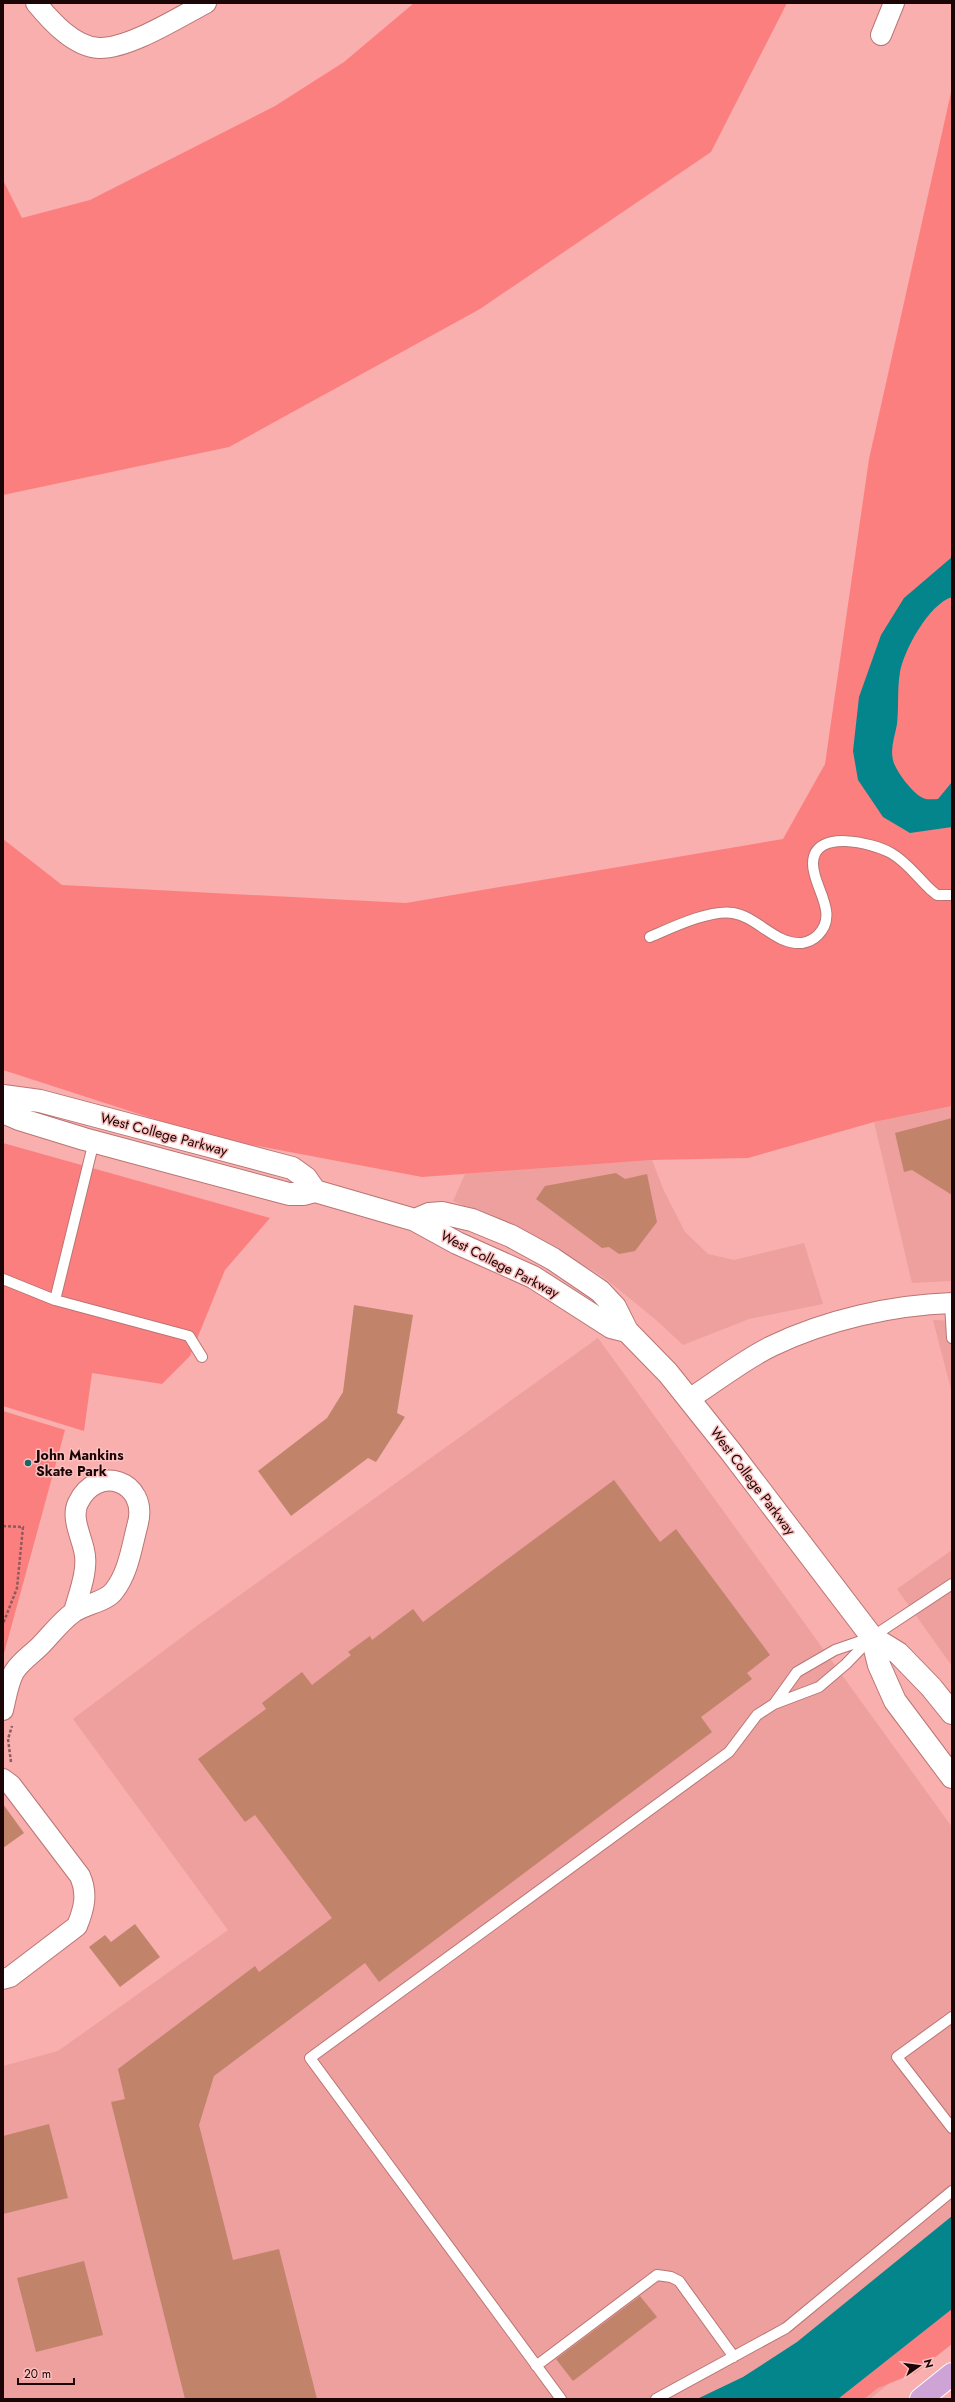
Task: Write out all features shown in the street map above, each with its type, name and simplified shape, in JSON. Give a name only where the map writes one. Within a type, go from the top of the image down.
[{"type":"main road","points":[[921,2399],[952,2374]]},
{"type":"street","points":[[36,3],[53,23],[79,41],[99,48],[122,45],[206,3]]},
{"type":"street","points":[[880,35],[894,3]]},
{"type":"street","name":"West College Parkway","points":[[3,1096],[40,1101],[292,1168],[306,1178],[315,1191]]},
{"type":"street","name":"West College Parkway","points":[[3,1112],[19,1119],[94,1141],[289,1194],[304,1194],[315,1191],[415,1220],[457,1243],[533,1277],[611,1327],[627,1331],[646,1349],[689,1399],[872,1637],[898,1653],[931,1687],[952,1713]]},
{"type":"street","points":[[689,1399],[771,1347],[808,1332],[856,1316],[951,1303]]},
{"type":"street","points":[[3,1710],[10,1682],[18,1666],[74,1612],[113,1593],[125,1570],[139,1516],[138,1504],[133,1493],[126,1484],[117,1481],[102,1480],[89,1487],[77,1504],[77,1528],[86,1561],[74,1612]]},
{"type":"street","name":"West College Parkway","points":[[872,1637],[879,1665],[894,1701],[952,1777]]},
{"type":"street","points":[[3,1779],[15,1790],[80,1876],[85,1894],[77,1926],[10,1977],[3,1979]]},
{"type":"lane","points":[[650,938],[684,923],[726,912],[734,913],[750,919],[780,938],[802,943],[808,941],[820,933],[825,920],[825,903],[814,869],[815,854],[825,844],[841,840],[856,842],[890,853],[931,890],[937,894],[952,895]]},
{"type":"lane","points":[[55,1300],[94,1141]]},
{"type":"lane","points":[[3,1279],[55,1300],[189,1336],[202,1357]]},
{"type":"lane","points":[[951,1303],[952,1338]]},
{"type":"lane","points":[[561,2399],[310,2058],[729,1752],[757,1715],[774,1704],[819,1687],[846,1664],[872,1637],[952,1584]]},
{"type":"lane","points":[[774,1704],[798,1672],[835,1650],[872,1637]]},
{"type":"lane","points":[[952,2017],[897,2057],[952,2128]]},
{"type":"lane","points":[[656,2399],[786,2328],[952,2191]]},
{"type":"lane","points":[[536,2366],[656,2275],[671,2277],[679,2281],[734,2357]]},
{"type":"path","points":[[3,1526],[23,1527],[17,1588],[3,1624]]},
{"type":"shaded area","points":[[414,3],[787,3],[711,152],[480,309],[229,447],[3,495],[3,180],[22,218],[90,200],[275,106],[344,62]]},
{"type":"shaded area","points":[[952,88],[952,1106],[874,1122],[748,1158],[652,1160],[422,1177],[210,1137],[3,1070],[3,839],[62,885],[406,903],[783,839],[825,764],[869,459]]},
{"type":"shaded area","points":[[952,1106],[952,1281],[912,1283],[874,1122]]},
{"type":"shaded area","points":[[3,1143],[270,1218],[225,1270],[190,1356],[162,1384],[92,1373],[84,1431],[3,1406]]},
{"type":"shaded area","points":[[652,1160],[664,1191],[685,1232],[708,1254],[734,1260],[804,1243],[823,1304],[749,1319],[683,1345],[655,1319],[602,1276],[522,1230],[453,1201],[465,1174]]},
{"type":"shaded area","points":[[933,1320],[952,1321],[952,1393]]},
{"type":"shaded area","points":[[598,1338],[952,1827],[952,2332],[870,2399],[3,2399],[3,2066],[58,2051],[228,1930],[73,1719],[194,1628]]},
{"type":"shaded area","points":[[3,1411],[65,1430],[3,1657]]},
{"type":"shaded area","points":[[952,1550],[952,1666],[897,1589]]},
{"type":"shaded area","points":[[952,2309],[952,2344],[915,2373],[878,2388],[864,2399],[838,2399]]},
{"type":"water","points":[[952,557],[952,597],[943,601],[926,618],[912,640],[902,663],[899,679],[897,724],[892,756],[894,764],[901,775],[914,792],[923,798],[938,799],[952,782],[952,827],[910,833],[883,817],[858,780],[853,751],[859,697],[881,635],[904,598]]},
{"type":"water","points":[[952,2216],[952,2309],[838,2399],[697,2399],[743,2377],[797,2342]]},
{"type":"building","points":[[952,1118],[952,1195],[912,1170],[904,1172],[895,1133]]},
{"type":"building","points":[[616,1173],[625,1179],[647,1174],[657,1222],[635,1251],[619,1254],[609,1247],[602,1248],[536,1199],[545,1186]]},
{"type":"building","points":[[354,1305],[413,1315],[397,1413],[405,1417],[376,1462],[368,1458],[291,1516],[258,1471],[327,1418],[343,1392]]},
{"type":"building","points":[[614,1480],[660,1542],[676,1529],[770,1655],[747,1673],[752,1679],[701,1717],[712,1732],[379,1982],[365,1963],[214,2076],[199,2125],[233,2260],[279,2249],[317,2399],[185,2399],[111,2102],[125,2099],[118,2069],[255,1966],[259,1972],[332,1918],[255,1815],[245,1822],[198,1759],[266,1709],[262,1703],[302,1672],[312,1685],[351,1655],[348,1652],[370,1636],[372,1640],[413,1609],[423,1622]]},
{"type":"building","points":[[3,1804],[24,1833],[3,1848]]},
{"type":"building","points":[[135,1924],[160,1957],[120,1987],[89,1947],[105,1935],[111,1942]]},
{"type":"building","points":[[49,2124],[68,2198],[3,2214],[3,2136]]},
{"type":"building","points":[[84,2261],[103,2335],[36,2352],[17,2278]]},
{"type":"building","points":[[640,2296],[657,2317],[573,2381],[556,2359]]},
{"type":"place","name":"John Mankins Skate Park","points":[[28,1463]]}]
